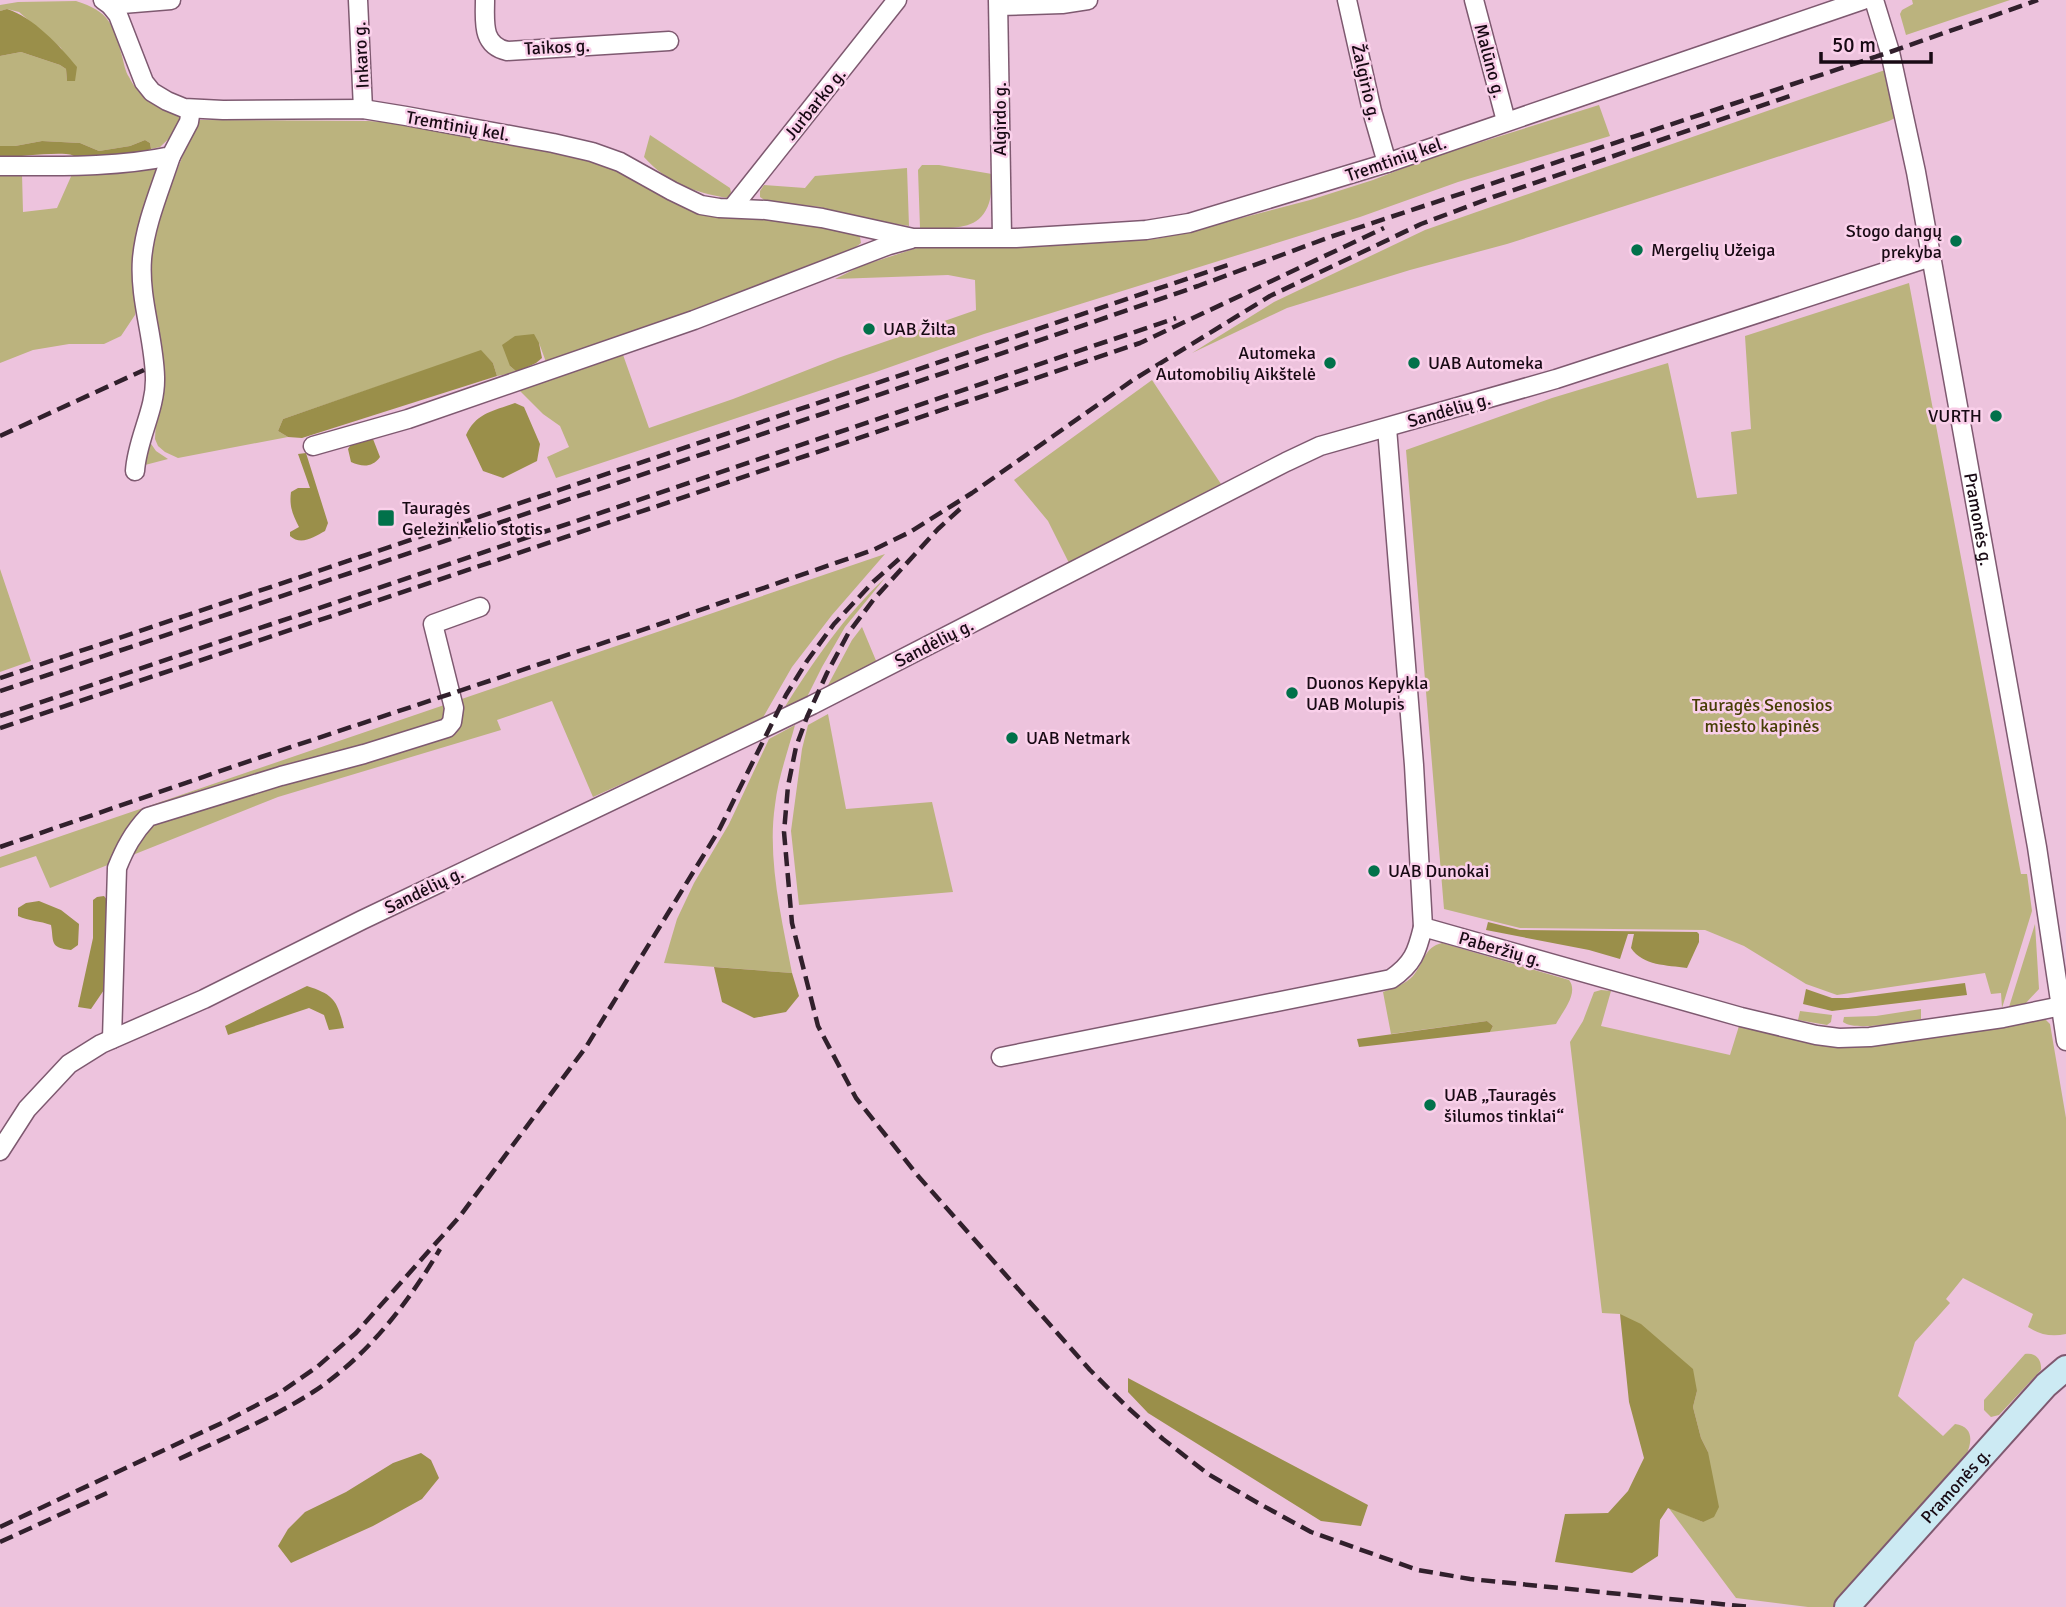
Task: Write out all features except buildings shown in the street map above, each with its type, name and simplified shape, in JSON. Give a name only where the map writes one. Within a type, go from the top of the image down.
[{"type":"main road","name":"Pramonės g.","points":[[1847,1607],[2046,1385],[2066,1368]]},
{"type":"street","points":[[106,2],[171,0]]},
{"type":"street","name":"Inkaro g.","points":[[358,0],[363,109]]},
{"type":"street","name":"Taikos g.","points":[[485,0],[486,32],[497,48],[507,51],[669,41]]},
{"type":"street","name":"Jurbarko g.","points":[[732,208],[897,0]]},
{"type":"street","points":[[998,3],[1062,4],[1088,0]]},
{"type":"street","name":"Žalgirio g.","points":[[1347,0],[1372,111],[1387,163]]},
{"type":"street","name":"Malūno g.","points":[[1474,0],[1506,121]]},
{"type":"street","name":"Tremtinių kel.","points":[[106,2],[122,24],[144,82],[152,92],[167,101],[191,109],[363,109],[592,152],[620,162],[701,205],[822,218],[914,238],[1111,232],[1189,223],[1387,163],[1822,7],[1863,0]]},
{"type":"street","name":"Pramonės g.","points":[[1874,0],[1890,52],[1905,118],[1931,257],[2037,846],[2063,1005],[2066,1041]]},
{"type":"street","name":"Algirdo g.","points":[[998,3],[1002,237]]},
{"type":"street","points":[[135,471],[136,455],[151,409],[155,377],[142,279],[146,231],[171,156],[189,122],[191,109]]},
{"type":"street","points":[[0,166],[97,166],[171,156]]},
{"type":"street","points":[[860,226],[867,231],[871,241],[863,256]]},
{"type":"street","name":"Tremtinių kel.","points":[[313,446],[408,419],[694,320],[914,238]]},
{"type":"street","name":"Sandėlių g.","points":[[0,1150],[27,1109],[69,1065],[112,1039],[204,999],[362,920],[812,705],[1258,475],[1320,446],[1556,379],[1931,257]]},
{"type":"street","points":[[1001,1057],[1391,979],[1404,970],[1417,952],[1423,927],[1414,765],[1387,428]]},
{"type":"street","points":[[112,1039],[117,869],[134,831],[148,817],[447,728],[452,722],[454,708],[446,667],[433,624],[480,607]]},
{"type":"street","name":"Paberžių g.","points":[[1423,927],[1728,1013],[1816,1035],[1839,1038],[1870,1037],[2003,1018],[2063,1005]]},
{"type":"green space","points":[[1912,0],[2010,0],[1906,35],[1900,14],[1913,4]]},
{"type":"green space","points":[[76,1],[96,9],[113,28],[126,72],[138,91],[158,106],[180,117],[178,130],[160,147],[151,149],[150,143],[145,140],[130,146],[99,151],[80,143],[42,141],[0,146],[0,56],[21,52],[60,65],[66,69],[67,81],[75,81],[61,48],[19,12],[7,9],[0,11],[0,5]]},
{"type":"green space","points":[[1885,70],[1897,117],[1889,121],[1507,244],[1410,270],[1287,308],[1192,353],[1274,302],[1425,230]]},
{"type":"green space","points":[[1599,105],[1610,136],[984,334],[556,478],[547,457],[569,447],[560,426],[543,414],[517,388],[622,352],[649,428],[976,310],[975,280],[948,275],[835,279],[861,266],[923,246],[1051,246],[1155,239],[1180,234],[1310,200],[1427,159]]},
{"type":"green space","points":[[200,120],[368,121],[474,135],[584,158],[773,219],[806,222],[855,233],[860,237],[861,243],[838,258],[812,269],[546,362],[539,343],[510,366],[517,372],[497,376],[493,363],[481,351],[283,419],[278,431],[288,437],[178,458],[165,452],[155,439],[156,419],[164,384],[147,284],[152,235],[188,142]]},
{"type":"green space","points":[[650,135],[730,188],[728,198],[682,185],[653,166],[644,157]]},
{"type":"green space","points":[[922,165],[939,165],[992,174],[990,200],[978,220],[961,227],[920,228],[918,170]]},
{"type":"green space","points":[[154,167],[157,171],[135,315],[121,336],[104,344],[69,344],[33,350],[0,363],[0,173],[22,174],[23,212],[57,208],[73,172],[128,172]]},
{"type":"green space","points":[[907,168],[909,226],[859,218],[820,207],[766,201],[760,197],[764,185],[805,188],[815,176]]},
{"type":"green space","name":"Tauragės Senosios miesto kapinės","points":[[1909,283],[2021,874],[2027,874],[2032,911],[2002,1008],[2001,993],[1991,994],[1985,973],[1837,995],[1806,984],[1744,946],[1705,930],[1520,928],[1444,909],[1406,450],[1552,398],[1668,363],[1697,498],[1737,494],[1731,432],[1751,429],[1745,336]]},
{"type":"green space","points":[[1152,380],[1221,484],[1069,563],[1048,521],[1014,480]]},
{"type":"green space","points":[[147,438],[156,451],[168,459],[145,465],[141,463]]},
{"type":"green space","points":[[885,554],[832,615],[792,667],[761,721],[593,797],[552,701],[497,720],[501,730],[278,797],[50,888],[36,856],[0,868],[0,857]]},
{"type":"green space","points":[[0,569],[31,661],[0,672]]},
{"type":"green space","points":[[885,578],[845,627],[807,697],[783,710],[830,640]]},
{"type":"green space","points":[[862,627],[877,663],[827,687],[852,640]]},
{"type":"green space","points":[[828,714],[846,809],[932,802],[953,892],[799,905],[791,831],[802,749],[808,725]]},
{"type":"green space","points":[[795,725],[778,785],[773,826],[774,868],[792,973],[664,963],[677,919],[694,883],[729,824],[769,739]]},
{"type":"green space","points":[[2035,924],[2039,989],[2025,1004],[2009,1007]]},
{"type":"green space","points":[[1442,943],[1569,980],[1572,991],[1569,1002],[1556,1024],[1490,1032],[1493,1026],[1487,1021],[1391,1034],[1383,992],[1410,979],[1431,948]]},
{"type":"green space","points":[[1611,991],[1601,1026],[1730,1055],[1739,1026],[1795,1038],[2044,1018],[2050,1024],[2066,1118],[2066,1334],[2046,1335],[2033,1330],[2028,1327],[2033,1314],[1963,1278],[1946,1299],[1950,1303],[1915,1342],[1898,1396],[1943,1436],[1955,1424],[1963,1426],[1970,1436],[1969,1449],[1959,1468],[1837,1607],[1808,1607],[1736,1598],[1668,1507],[1703,1522],[1708,1452],[1701,1438],[1693,1407],[1697,1391],[1620,1314],[1602,1313],[1570,1042],[1583,1021],[1594,992]]},
{"type":"green space","points":[[1921,1009],[1921,1019],[1869,1026],[1843,1022],[1844,1017],[1876,1016]]},
{"type":"green space","points":[[1800,1011],[1832,1015],[1831,1022],[1827,1025],[1798,1020]]},
{"type":"green space","points":[[2025,1354],[2037,1357],[2041,1370],[1999,1415],[1991,1417],[1984,1410],[1984,1400]]},
{"type":"shaded area","points":[[7,9],[27,18],[63,50],[77,67],[75,81],[67,81],[66,69],[60,65],[21,52],[0,56],[0,11]]},
{"type":"shaded area","points":[[145,140],[150,143],[151,149],[107,159],[88,160],[66,154],[0,157],[0,146],[42,141],[80,143],[99,151],[130,146]]},
{"type":"shaded area","points":[[534,334],[542,358],[517,372],[510,366],[502,345],[515,336]]},
{"type":"shaded area","points":[[481,350],[493,363],[497,376],[302,438],[288,437],[278,431],[283,419]]},
{"type":"shaded area","points":[[515,403],[524,407],[540,444],[537,461],[503,478],[483,471],[466,435],[480,417]]},
{"type":"shaded area","points":[[366,437],[373,439],[380,457],[367,466],[351,462],[348,449],[352,443]]},
{"type":"shaded area","points":[[306,453],[328,523],[325,531],[308,540],[299,540],[290,536],[290,532],[299,527],[292,511],[291,492],[298,488],[310,488],[298,454]]},
{"type":"shaded area","points":[[104,896],[108,901],[106,987],[91,1009],[78,1007],[93,938],[93,900]]},
{"type":"shaded area","points":[[39,901],[61,910],[79,924],[78,945],[71,950],[59,948],[54,943],[51,925],[18,916],[18,908],[26,903]]},
{"type":"shaded area","points":[[1488,922],[1520,930],[1697,932],[1699,942],[1687,968],[1656,964],[1642,958],[1631,948],[1634,934],[1628,934],[1620,959],[1589,950],[1486,930]]},
{"type":"shaded area","points":[[714,967],[792,973],[799,996],[786,1012],[754,1018],[722,1002]]},
{"type":"shaded area","points":[[1965,983],[1967,995],[1832,1011],[1803,1004],[1806,989],[1832,998],[1848,998]]},
{"type":"shaded area","points":[[307,986],[333,1000],[344,1028],[329,1030],[324,1015],[309,1008],[228,1035],[225,1026]]},
{"type":"shaded area","points":[[1487,1021],[1493,1026],[1490,1032],[1359,1047],[1357,1039]]},
{"type":"shaded area","points":[[1620,1314],[1641,1324],[1693,1369],[1697,1391],[1693,1407],[1701,1438],[1708,1452],[1719,1507],[1714,1517],[1703,1522],[1668,1508],[1660,1520],[1658,1556],[1632,1573],[1555,1562],[1565,1514],[1608,1513],[1628,1491],[1644,1458],[1629,1402]]},
{"type":"shaded area","points":[[1128,1378],[1368,1505],[1361,1526],[1321,1521],[1148,1413],[1128,1392]]},
{"type":"shaded area","points":[[421,1453],[431,1460],[439,1478],[422,1499],[373,1526],[291,1563],[278,1546],[288,1529],[305,1512],[346,1492],[393,1463]]},
{"type":"railway","points":[[0,691],[985,359],[1198,286],[1330,237],[1890,52],[2038,0]]},
{"type":"railway","points":[[1637,148],[1796,94]]},
{"type":"railway","points":[[0,847],[873,550],[910,532],[972,493],[1133,380],[1270,296],[1421,224],[1646,145]]},
{"type":"railway","points":[[0,728],[1140,343],[1384,228]]},
{"type":"railway","points":[[0,678],[1228,265]]},
{"type":"railway","points":[[0,716],[1176,318]]},
{"type":"railway","points":[[0,436],[144,370]]},
{"type":"railway","points":[[960,509],[874,599],[849,632],[807,717],[796,747],[788,786],[784,832],[792,923],[818,1026],[856,1098],[919,1177],[1090,1370],[1163,1439],[1208,1474],[1258,1503],[1311,1532],[1418,1570],[1470,1579],[1750,1607]]},
{"type":"railway","points":[[0,1527],[278,1394],[317,1367],[356,1333],[460,1216],[586,1047],[719,830],[786,695],[807,661],[834,624],[873,582],[899,559]]},
{"type":"railway","points":[[179,1459],[281,1411],[333,1378],[385,1328],[440,1249]]},
{"type":"railway","points":[[0,1542],[107,1493]]},
{"type":"place","name":"Stogo dangų prekyba","points":[[1956,241]]},
{"type":"place","name":"Mergelių Užeiga","points":[[1637,250]]},
{"type":"place","name":"UAB Žilta","points":[[869,329]]},
{"type":"place","name":"Automeka Automobilių Aikštelė","points":[[1330,363]]},
{"type":"place","name":"UAB Automeka","points":[[1414,363]]},
{"type":"place","name":"VURTH","points":[[1996,416]]},
{"type":"place","name":"Tauragės Geležinkelio stotis","points":[[386,518]]},
{"type":"place","name":"Duonos Kepykla UAB Molupis","points":[[1292,693]]},
{"type":"place","name":"UAB Netmark","points":[[1012,738]]},
{"type":"place","name":"UAB Dunokai","points":[[1374,871]]},
{"type":"place","name":"UAB „Tauragės šilumos tinklai“","points":[[1430,1105]]}]
